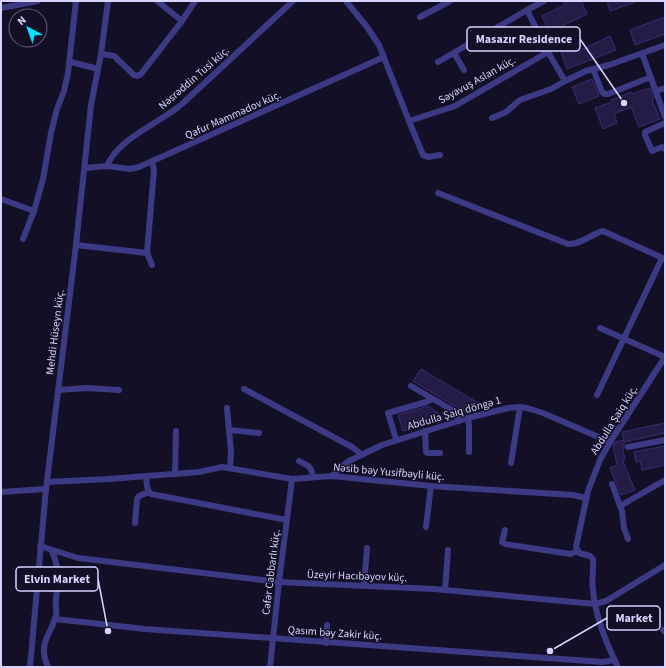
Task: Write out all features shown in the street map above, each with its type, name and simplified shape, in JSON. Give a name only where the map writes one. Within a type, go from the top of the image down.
[{"type":"street","points":[[1,8],[38,1]]},
{"type":"street","points":[[23,239],[44,179],[51,133],[57,109],[64,91],[70,62],[76,1]]},
{"type":"street","name":"Mehdi Hüseyn küç.","points":[[30,667],[40,546],[85,168],[91,105],[101,54],[108,1]]},
{"type":"street","points":[[157,1],[182,21]]},
{"type":"street","points":[[101,54],[114,56],[134,75],[137,76],[141,74],[182,21],[195,1]]},
{"type":"street","name":"Nəsrəddin Tusi küç.","points":[[107,166],[110,159],[119,147],[173,112],[293,1]]},
{"type":"street","points":[[346,1],[367,27],[379,45],[423,155],[428,157],[440,155]]},
{"type":"street","points":[[420,17],[450,1]]},
{"type":"street","points":[[438,62],[544,1]]},
{"type":"street","points":[[527,10],[548,52],[565,81]]},
{"type":"street","points":[[492,118],[506,112],[520,100],[551,89],[578,74],[609,65],[665,45]]},
{"type":"street","name":"Səyavuş Aslan küç.","points":[[410,121],[450,109],[548,52]]},
{"type":"street","points":[[454,53],[464,70]]},
{"type":"street","points":[[642,53],[665,117]]},
{"type":"street","name":"Qafur Məmmədov küç.","points":[[85,168],[107,166],[130,169],[152,162],[384,57]]},
{"type":"street","points":[[70,62],[98,69]]},
{"type":"street","points":[[593,69],[602,92],[605,94],[651,77]]},
{"type":"street","points":[[656,91],[665,88]]},
{"type":"street","points":[[665,123],[645,132],[652,151],[662,147],[665,149]]},
{"type":"street","points":[[152,162],[154,170],[146,253],[152,264]]},
{"type":"street","points":[[438,193],[568,244],[577,243],[603,231],[663,259],[597,395]]},
{"type":"street","points":[[1,199],[34,211]]},
{"type":"street","points":[[76,245],[146,253]]},
{"type":"street","points":[[600,328],[665,357]]},
{"type":"street","name":"Abdulla Şaiq küç.","points":[[578,551],[576,547],[586,498],[594,474],[610,442],[665,357]]},
{"type":"street","points":[[411,386],[452,410],[456,414],[459,421]]},
{"type":"street","points":[[58,390],[87,388],[119,390]]},
{"type":"street","points":[[244,389],[352,447],[361,454]]},
{"type":"street","points":[[396,439],[388,413],[426,402],[432,398]]},
{"type":"street","points":[[511,463],[520,407]]},
{"type":"street","name":"Abdulla Şaiq döngə 1","points":[[332,476],[341,467],[361,454],[396,439],[498,410],[520,407],[543,413],[610,442]]},
{"type":"street","points":[[227,408],[230,430],[230,468]]},
{"type":"street","points":[[468,418],[469,452]]},
{"type":"street","points":[[230,430],[259,433]]},
{"type":"street","points":[[175,474],[176,431]]},
{"type":"street","points":[[425,431],[426,452],[440,453]]},
{"type":"street","points":[[628,447],[665,440]]},
{"type":"street","points":[[299,461],[311,468],[313,477]]},
{"type":"street","name":"Nəsib bəy Yusifbəyli küç.","points":[[1,492],[230,468],[292,479],[332,476],[431,486],[573,495],[586,498]]},
{"type":"street","points":[[146,476],[148,492]]},
{"type":"street","name":"Cəfər Cabbarlı küç.","points":[[270,667],[278,582],[292,479]]},
{"type":"street","points":[[620,506],[665,480]]},
{"type":"street","points":[[612,484],[620,506],[624,528],[628,539]]},
{"type":"street","points":[[426,527],[431,486]]},
{"type":"street","points":[[135,523],[137,499],[139,496],[148,492],[151,494],[287,520]]},
{"type":"street","points":[[505,530],[502,542],[505,544],[570,554],[578,551],[590,556],[593,560],[592,590],[595,604],[605,637],[618,667]]},
{"type":"street","name":"Üzeyir Hacıbəyov küç.","points":[[40,546],[78,558],[278,582],[445,590],[595,604],[606,601],[665,565]]},
{"type":"street","points":[[364,586],[368,548]]},
{"type":"street","points":[[445,590],[448,550]]},
{"type":"street","points":[[48,667],[43,652],[44,642],[55,619],[59,577],[56,560],[52,551]]},
{"type":"street","name":"Qasım bəy Zakir küç.","points":[[55,619],[145,629],[273,639],[596,662],[608,662],[614,660]]},
{"type":"street","points":[[326,642],[327,625]]},
{"type":"building","points":[[563,1],[581,1],[587,14],[549,32],[542,16],[565,5]]},
{"type":"building","points":[[607,1],[635,1],[635,2],[610,11]]},
{"type":"building","points":[[665,17],[665,34],[635,45],[630,30]]},
{"type":"building","points":[[571,35],[577,52],[610,36],[616,50],[567,69],[557,41]]},
{"type":"building","points":[[592,79],[599,96],[579,104],[572,87]]},
{"type":"building","points":[[650,88],[654,99],[652,100],[660,119],[639,127],[631,107],[614,114],[617,123],[603,129],[595,108],[612,102],[611,100],[631,92],[632,94]]},
{"type":"building","points":[[421,369],[485,407],[467,414],[413,381]]},
{"type":"building","points":[[428,406],[446,419],[403,431],[398,415]]},
{"type":"building","points":[[665,423],[665,433],[624,442],[623,450],[625,459],[622,459],[635,490],[621,495],[610,468],[617,465],[613,446],[615,442],[624,440],[622,432]]},
{"type":"building","points":[[665,446],[665,465],[642,470],[640,461],[636,462],[634,452]]},
{"type":"place","name":"Masazır Residence","points":[[624,103]]},
{"type":"place","name":"Elvin Market","points":[[108,631]]},
{"type":"place","name":"Market","points":[[550,651]]}]
